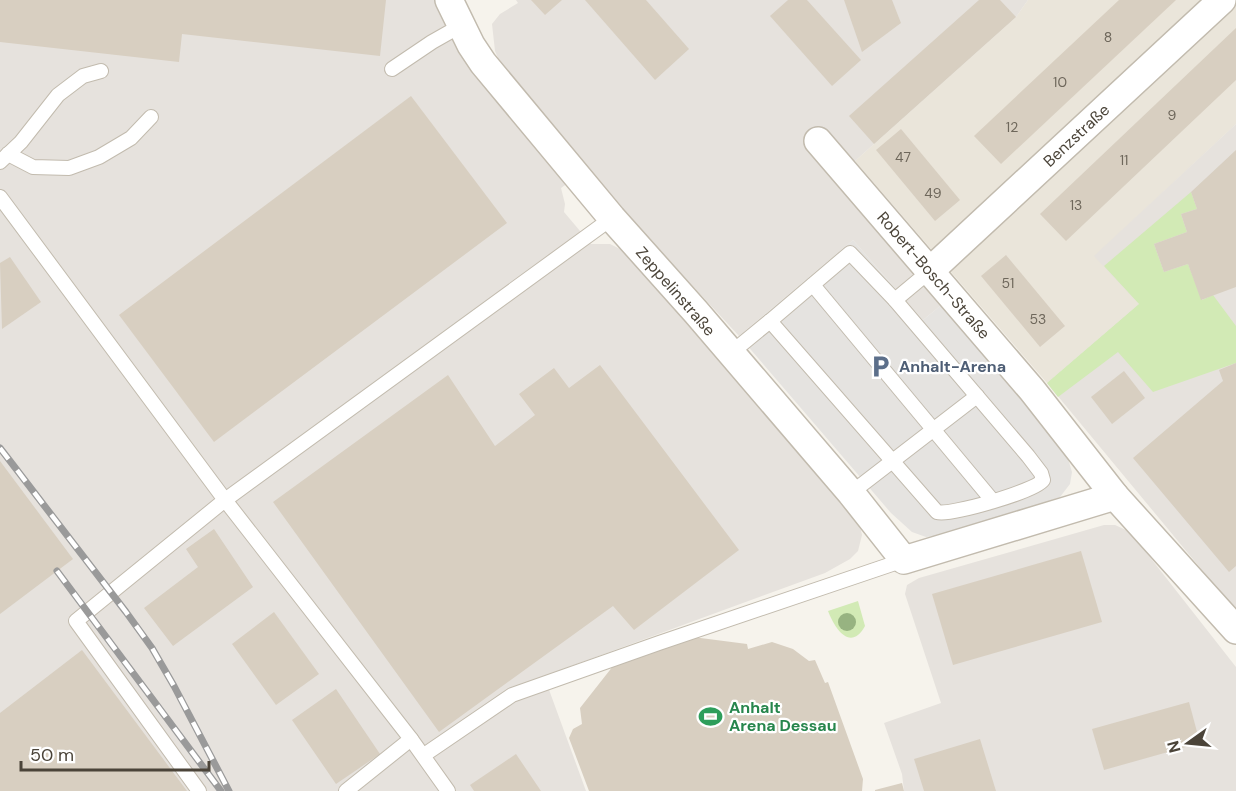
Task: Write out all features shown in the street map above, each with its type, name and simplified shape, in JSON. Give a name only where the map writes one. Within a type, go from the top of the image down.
[{"type":"street","name":"Zeppelinstraße","points":[[449,0],[483,63],[612,218],[851,493],[912,558]]},
{"type":"street","name":"Benzstraße","points":[[930,270],[1222,0]]},
{"type":"street","name":"Robert-Bosch-Straße","points":[[818,141],[1032,390],[1115,496],[1236,630]]},
{"type":"street","points":[[912,558],[1115,496]]},
{"type":"lane","points":[[393,69],[462,25]]},
{"type":"lane","points":[[4,158],[21,142],[58,95],[83,76],[101,71]]},
{"type":"lane","points":[[4,158],[33,166],[69,168],[99,157],[131,138],[151,117]]},
{"type":"lane","points":[[0,197],[225,500],[424,755],[448,791]]},
{"type":"lane","points":[[199,791],[76,621],[225,500],[612,218]]},
{"type":"lane","points":[[731,353],[850,253],[895,300],[977,396],[1034,465],[1043,480],[1028,490],[951,513],[937,512],[770,321]]},
{"type":"lane","points":[[895,300],[930,270]]},
{"type":"lane","points":[[813,285],[992,500]]},
{"type":"lane","points":[[851,493],[977,396]]},
{"type":"lane","points":[[424,755],[512,695],[912,558]]},
{"type":"lane","points":[[346,791],[411,739]]},
{"type":"shaded area","points":[[0,0],[441,0],[568,183],[561,188],[565,204],[564,212],[591,244],[610,244],[628,253],[848,508],[860,526],[862,535],[858,551],[850,559],[825,573],[544,676],[586,791],[0,791]]},
{"type":"shaded area","points":[[516,0],[1028,0],[1016,17],[836,178],[945,302],[923,320],[853,240],[739,336],[567,150],[504,72],[495,51],[492,24],[500,14],[518,3]]},
{"type":"shaded area","points":[[1028,0],[1236,0],[1236,124],[1095,256],[1139,304],[1047,383],[855,161],[1016,17]]},
{"type":"shaded area","points":[[1236,124],[1236,611],[1047,383],[1139,304],[1094,256]]},
{"type":"shaded area","name":"Anhalt-Arena","points":[[853,240],[923,320],[945,302],[1066,452],[1072,472],[1070,484],[1060,497],[1014,514],[936,536],[926,537],[912,532],[891,513],[739,336]]},
{"type":"shaded area","points":[[1104,525],[1115,525],[1128,531],[1236,667],[1236,791],[904,791],[902,774],[884,723],[941,703],[905,594],[907,585],[919,578]]},
{"type":"green space","points":[[1191,192],[1197,209],[1181,214],[1187,232],[1154,244],[1164,272],[1188,264],[1202,300],[1213,295],[1236,326],[1236,363],[1153,392],[1118,352],[1058,397],[1047,383],[1139,304],[1104,266]]},
{"type":"green space","points":[[858,601],[865,626],[859,634],[848,637],[838,630],[828,611]]},
{"type":"building","points":[[0,0],[386,0],[380,56],[182,34],[179,62],[0,42]]},
{"type":"building","points":[[531,0],[562,0],[545,15]]},
{"type":"building","points":[[585,0],[646,0],[689,49],[655,80]]},
{"type":"building","points":[[788,0],[807,0],[861,60],[832,86],[770,16]]},
{"type":"building","points":[[844,0],[892,0],[901,23],[862,52]]},
{"type":"building","points":[[979,0],[1000,0],[1016,17],[874,144],[849,116]]},
{"type":"building","points":[[1119,0],[1176,0],[1001,164],[974,136]]},
{"type":"building","points":[[1236,28],[1236,80],[1066,241],[1040,214]]},
{"type":"building","points":[[411,96],[507,223],[214,442],[119,315]]},
{"type":"building","points":[[901,129],[960,200],[935,221],[876,150]]},
{"type":"building","points":[[1236,150],[1236,287],[1201,300],[1188,264],[1164,272],[1154,244],[1187,232],[1181,214],[1197,209],[1191,192]]},
{"type":"building","points":[[1006,255],[1065,326],[1040,347],[981,276]]},
{"type":"building","points":[[10,257],[41,302],[2,329],[0,263]]},
{"type":"building","points":[[1236,363],[1236,566],[1229,572],[1133,458],[1223,381],[1219,370]]},
{"type":"building","points":[[600,365],[739,550],[634,630],[613,606],[439,732],[273,502],[448,375],[495,446],[535,415],[519,394],[554,368],[569,388]]},
{"type":"building","points":[[1124,371],[1145,398],[1112,424],[1091,397]]},
{"type":"building","points":[[0,461],[73,559],[0,614]]},
{"type":"building","points":[[214,529],[253,587],[173,646],[144,608],[198,567],[186,549]]},
{"type":"building","points":[[1081,551],[1102,622],[953,665],[932,594]]},
{"type":"building","points":[[274,612],[319,674],[276,705],[232,644]]},
{"type":"building","name":"Anhalt Arena Dessau","points":[[685,636],[747,644],[748,649],[772,642],[793,649],[809,661],[815,660],[825,683],[828,682],[863,779],[862,791],[589,791],[569,738],[573,729],[582,724],[580,708],[617,661]]},
{"type":"building","points":[[82,650],[187,791],[0,791],[0,713]]},
{"type":"building","points":[[336,689],[380,754],[336,784],[292,720]]},
{"type":"building","points":[[1189,702],[1200,743],[1104,770],[1092,729]]},
{"type":"building","points":[[980,739],[996,791],[924,791],[914,759]]},
{"type":"building","points":[[516,754],[541,791],[474,791],[470,785]]},
{"type":"building","points":[[902,783],[904,791],[875,791],[875,790]]},
{"type":"railway","points":[[0,448],[152,648],[229,791]]},
{"type":"railway","points":[[57,571],[221,791]]},
{"type":"place","name":"Anhalt-Arena","points":[[881,366]]},
{"type":"place","name":"Anhalt Arena Dessau","points":[[711,716]]}]
